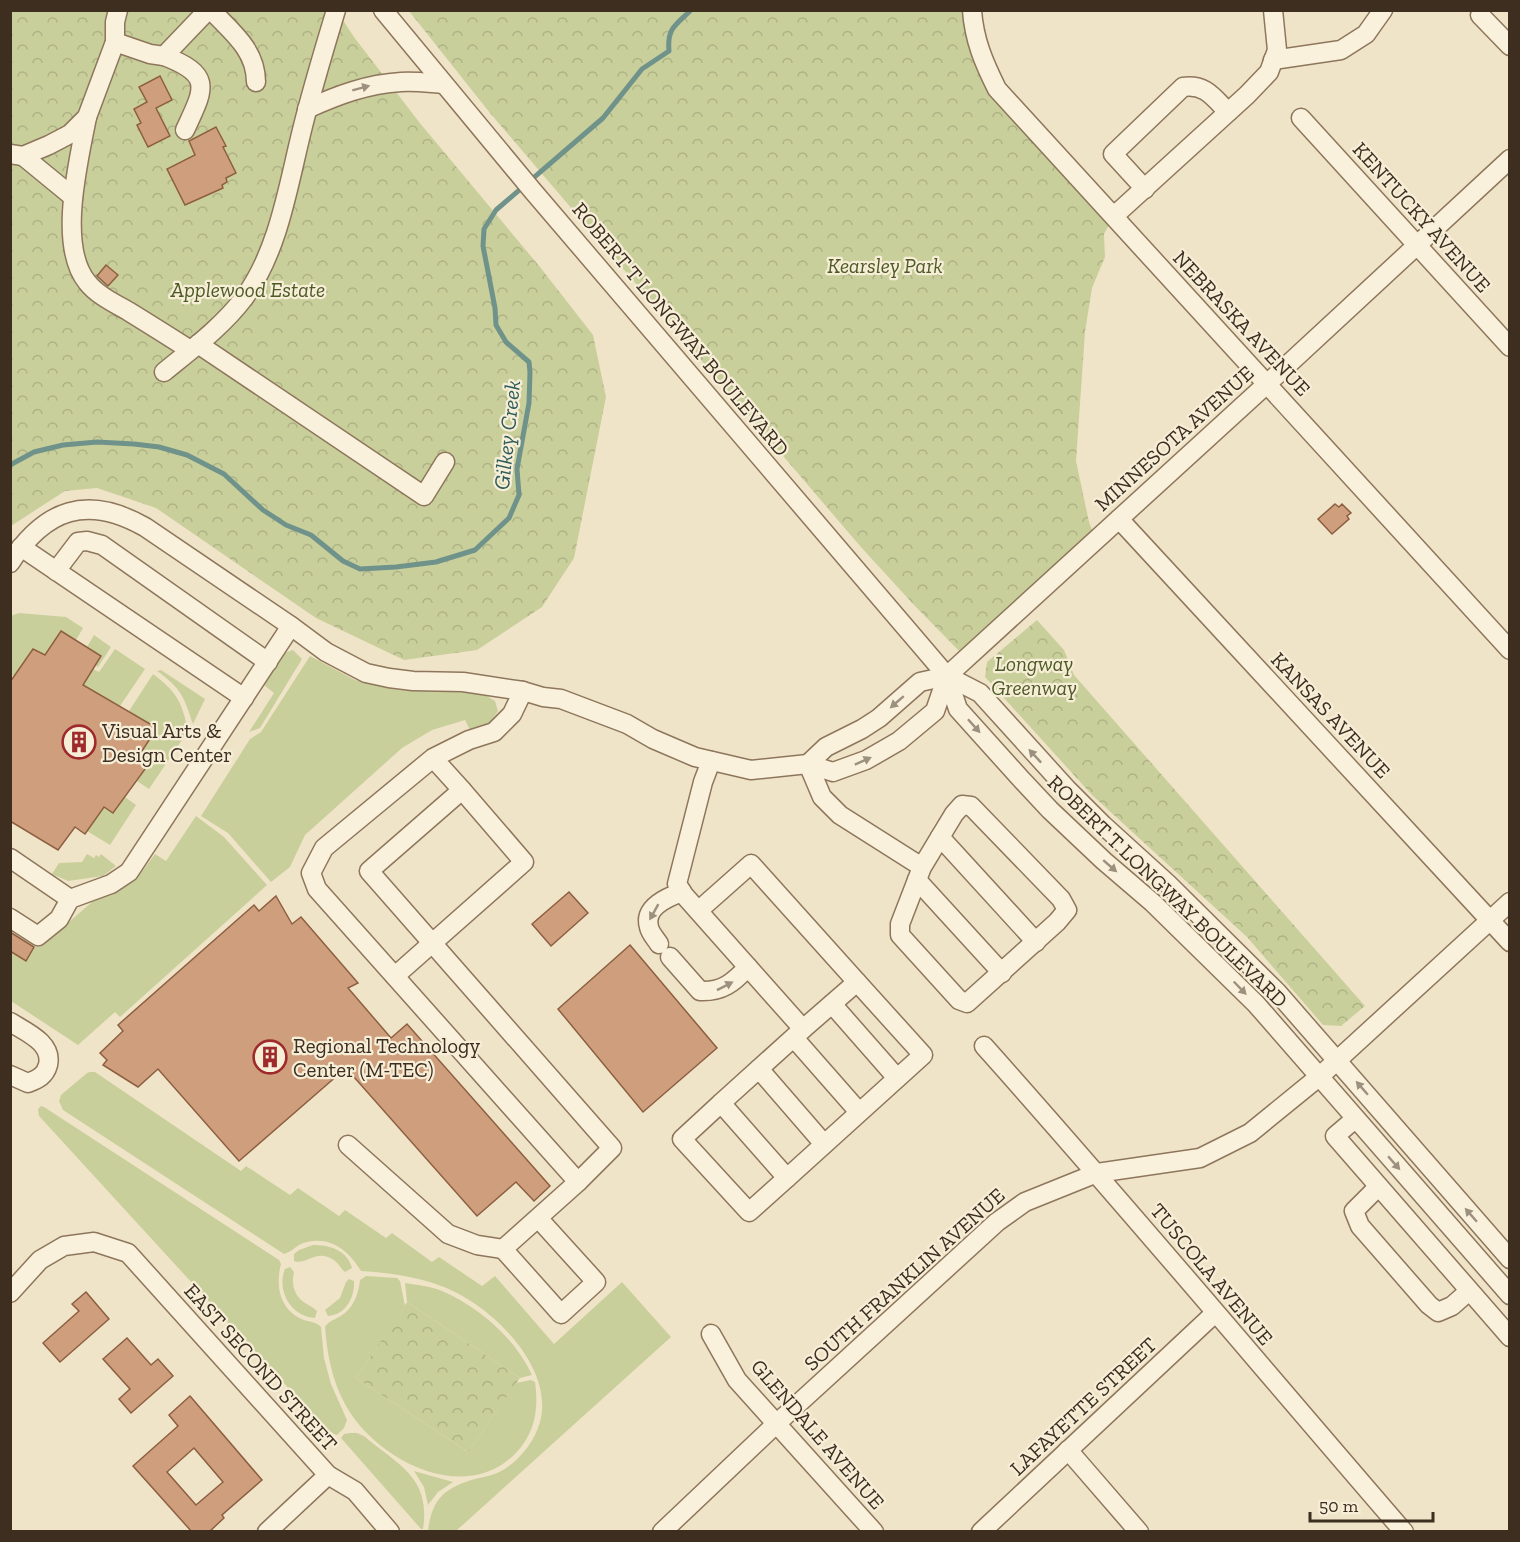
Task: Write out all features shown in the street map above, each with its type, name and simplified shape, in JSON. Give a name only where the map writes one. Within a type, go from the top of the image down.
[{"type":"street","points":[[118,10],[115,22],[115,42],[87,117],[73,197],[72,240],[78,267],[88,283],[106,298],[194,347],[424,496],[445,462]]},
{"type":"street","points":[[164,56],[209,10],[252,57],[256,69],[256,82]]},
{"type":"street","points":[[164,372],[219,326],[244,297],[260,271],[275,236],[307,109],[336,10]]},
{"type":"street","name":"ROBERT T LONGWAY BOULEVARD","points":[[383,10],[443,84],[947,676],[958,709],[1050,810],[1104,861],[1154,903],[1256,1004],[1509,1295]]},
{"type":"street","name":"NEBRASKA AVENUE","points":[[972,10],[981,56],[998,89],[1509,650]]},
{"type":"street","points":[[1114,216],[1269,72],[1277,50],[1273,10]]},
{"type":"street","points":[[1273,60],[1341,50],[1366,33],[1383,10]]},
{"type":"street","points":[[1480,15],[1509,46]]},
{"type":"street","points":[[115,42],[150,54],[164,56],[189,67],[195,73],[201,87],[201,95],[185,130]]},
{"type":"street","points":[[307,109],[343,93],[370,86],[403,82],[443,84]]},
{"type":"street","points":[[1145,189],[1113,154],[1183,87],[1199,86],[1228,112]]},
{"type":"street","points":[[17,155],[70,134],[87,117]]},
{"type":"street","name":"KENTUCKY AVENUE","points":[[1300,118],[1509,347]]},
{"type":"street","points":[[17,155],[47,174],[73,197]]},
{"type":"street","name":"MINNESOTA AVENUE","points":[[947,676],[1509,159]]},
{"type":"street","points":[[10,563],[30,536],[51,519],[81,510],[114,512],[145,527],[326,652],[366,673],[389,678],[463,682],[523,691],[543,698],[561,699],[627,724],[676,750],[751,770],[808,764],[833,772],[866,760],[890,747],[935,711],[947,676]]},
{"type":"street","name":"KANSAS AVENUE","points":[[1119,519],[1509,942]]},
{"type":"street","points":[[56,571],[78,542],[87,541],[102,545],[268,662]]},
{"type":"street","points":[[21,547],[244,698]]},
{"type":"street","points":[[10,918],[38,936],[59,919],[70,899],[111,884],[129,872],[291,626]]},
{"type":"street","points":[[808,764],[826,747],[879,718],[920,682],[947,676]]},
{"type":"street","name":"ROBERT T LONGWAY BOULEVARD","points":[[947,676],[980,693],[1067,789],[1232,945],[1337,1059],[1509,1259]]},
{"type":"street","points":[[523,691],[512,714],[494,732],[469,740],[433,758],[324,848],[311,873],[317,889],[578,1182]]},
{"type":"street","points":[[395,976],[524,862],[433,758]]},
{"type":"street","points":[[711,761],[702,782],[677,884],[698,912],[748,967],[859,1113]]},
{"type":"street","points":[[808,764],[822,797],[840,815],[919,874],[1002,973]]},
{"type":"street","points":[[462,790],[369,871],[612,1148],[578,1182],[503,1249]]},
{"type":"street","points":[[962,805],[971,806],[1061,899],[1067,910],[1036,942],[967,1003],[959,1000],[900,935],[900,924],[919,874],[954,814],[962,805]]},
{"type":"street","points":[[940,837],[1036,942]]},
{"type":"street","points":[[10,858],[70,899]]},
{"type":"street","points":[[698,912],[751,864],[923,1055],[749,1212],[682,1139],[857,982]]},
{"type":"street","points":[[682,892],[656,905],[649,916],[648,927],[664,951],[700,991],[724,988],[748,967]]},
{"type":"street","name":"SOUTH FRANKLIN AVENUE","points":[[662,1532],[776,1424],[997,1222],[1025,1202],[1097,1173],[1200,1158],[1250,1132],[1320,1076],[1509,903]]},
{"type":"street","points":[[832,1004],[897,1078]]},
{"type":"street","points":[[10,1022],[41,1042],[49,1055],[47,1068],[40,1078],[28,1083],[10,1076]]},
{"type":"street","name":"TUSCOLA AVENUE","points":[[984,1046],[1097,1173],[1404,1532]]},
{"type":"street","points":[[759,1070],[824,1144]]},
{"type":"street","points":[[721,1103],[787,1178]]},
{"type":"street","points":[[1355,1119],[1335,1136],[1509,1337]]},
{"type":"street","points":[[348,1145],[448,1234],[477,1245],[503,1249],[561,1314],[596,1282],[538,1218]]},
{"type":"street","points":[[1378,1187],[1354,1211],[1360,1226],[1429,1305],[1438,1312],[1452,1306],[1469,1291]]},
{"type":"street","name":"EAST SECOND STREET","points":[[10,1293],[40,1260],[64,1246],[94,1242],[128,1252],[328,1474],[355,1491],[390,1532]]},
{"type":"street","name":"LAFAYETTE STREET","points":[[981,1532],[1215,1313]]},
{"type":"street","name":"GLENDALE AVENUE","points":[[711,1334],[737,1380],[874,1532]]},
{"type":"street","points":[[1068,1450],[1139,1532]]},
{"type":"street","points":[[267,1532],[328,1474]]},
{"type":"green space","name":"Applewood Estate","points":[[11,11],[337,11],[419,122],[540,267],[593,335],[606,397],[574,558],[542,607],[477,650],[404,660],[316,618],[156,508],[97,488],[65,491],[11,526]]},
{"type":"green space","name":"Kearsley Park","points":[[409,11],[972,11],[981,56],[1114,216],[1104,234],[1105,257],[1092,288],[1085,332],[1076,461],[1089,522],[1096,540],[966,658],[860,546],[490,113]]},
{"type":"green space","points":[[19,613],[66,617],[83,628],[76,640],[61,631],[45,655],[33,649],[14,677],[11,674],[10,616]]},
{"type":"green space","name":"Longway Greenway","points":[[1037,620],[1064,650],[1074,675],[1365,1006],[1341,1026],[1323,1025],[1247,937],[1092,795],[985,677],[987,662]]},
{"type":"green space","points":[[94,635],[111,647],[98,667],[95,665],[101,656],[87,647]]},
{"type":"green space","points":[[115,649],[145,669],[120,706],[83,685],[93,669],[99,672]]},
{"type":"green space","points":[[293,650],[302,659],[260,728],[249,732],[274,693],[264,685],[284,653]]},
{"type":"green space","points":[[310,656],[355,680],[398,690],[482,693],[495,701],[498,711],[490,723],[470,730],[465,720],[432,730],[402,748],[305,835],[290,867],[271,882],[228,833],[201,816],[250,739],[261,732]]},
{"type":"green space","points":[[161,670],[205,699],[193,724],[181,694],[157,671]]},
{"type":"green space","points":[[153,674],[168,686],[177,698],[188,731],[149,789],[137,781],[148,765],[138,757],[157,728],[129,711]]},
{"type":"green space","points":[[125,797],[136,805],[110,845],[87,831],[104,807],[114,813]]},
{"type":"green space","points":[[196,816],[224,837],[267,885],[120,1017],[115,1012],[78,1045],[11,1001],[10,951],[26,961],[34,947],[40,947],[92,902],[137,878],[155,854],[166,861]]},
{"type":"green space","points":[[87,854],[94,858],[101,854],[116,866],[103,876],[68,881],[52,874],[59,863],[82,862]]},
{"type":"green space","points":[[90,1072],[95,1072],[241,1171],[246,1166],[290,1195],[298,1188],[339,1216],[345,1210],[386,1238],[392,1233],[432,1262],[439,1257],[482,1286],[495,1276],[554,1344],[622,1282],[671,1337],[456,1531],[428,1531],[433,1511],[441,1496],[455,1486],[504,1469],[524,1452],[534,1438],[540,1422],[542,1401],[538,1380],[528,1359],[514,1339],[479,1307],[460,1294],[421,1280],[361,1271],[350,1256],[328,1242],[311,1241],[284,1254],[63,1110],[59,1101],[61,1095]]},
{"type":"green space","points":[[41,1106],[279,1260],[281,1264],[279,1289],[289,1311],[321,1327],[324,1358],[331,1384],[347,1420],[344,1428],[337,1435],[324,1427],[39,1116],[38,1109]]},
{"type":"green space","points":[[313,1245],[337,1250],[346,1257],[352,1268],[345,1272],[335,1261],[323,1256],[294,1261],[294,1254]]},
{"type":"green space","points":[[290,1267],[294,1272],[293,1285],[296,1293],[301,1300],[317,1311],[315,1318],[299,1313],[284,1293],[283,1277],[285,1269]]},
{"type":"green space","points":[[366,1276],[397,1278],[400,1281],[405,1306],[356,1378],[468,1452],[516,1383],[531,1380],[535,1382],[536,1392],[534,1421],[527,1438],[515,1454],[494,1469],[471,1476],[447,1476],[422,1469],[399,1458],[378,1443],[360,1425],[346,1406],[337,1387],[329,1357],[325,1327],[351,1307],[358,1292],[360,1280]]},
{"type":"green space","points":[[349,1279],[354,1281],[351,1299],[340,1312],[328,1316],[325,1310],[340,1298]]},
{"type":"green space","points":[[405,1283],[442,1291],[482,1315],[506,1336],[525,1361],[532,1375],[520,1378],[407,1302]]},
{"type":"green space","points":[[407,1302],[520,1378],[468,1452],[356,1378]]},
{"type":"green space","points":[[344,1434],[364,1436],[400,1464],[417,1484],[424,1511],[423,1529],[341,1438]]},
{"type":"green space","points":[[414,1471],[453,1482],[438,1492],[428,1505],[424,1487]]},
{"type":"building","points":[[160,76],[172,100],[156,108],[170,136],[148,147],[137,125],[141,123],[134,109],[147,102],[139,87]]},
{"type":"building","points":[[216,127],[236,173],[226,178],[227,182],[222,185],[223,188],[185,205],[167,169],[195,155],[189,141]]},
{"type":"building","points":[[106,265],[118,275],[108,286],[97,276]]},
{"type":"building","points":[[1335,504],[1339,507],[1342,504],[1351,513],[1347,516],[1349,519],[1332,534],[1318,519]]},
{"type":"building","name":"Visual Arts & Design Center","points":[[61,631],[101,656],[83,685],[157,728],[138,757],[148,765],[113,813],[104,807],[85,834],[75,827],[58,850],[10,821],[10,682],[33,649],[45,655]]},
{"type":"building","points":[[569,892],[588,913],[551,946],[532,924]]},
{"type":"building","name":"Regional Technology Center (M-TEC)","points":[[276,896],[292,924],[301,917],[358,983],[348,988],[391,1038],[407,1024],[550,1186],[534,1201],[516,1182],[477,1216],[346,1068],[239,1161],[158,1069],[138,1087],[103,1065],[107,1060],[100,1053],[123,1031],[118,1025],[254,905],[259,911]]},
{"type":"building","points":[[10,932],[34,947],[26,961],[10,951]]},
{"type":"building","points":[[630,945],[717,1048],[643,1112],[558,1009]]},
{"type":"building","points":[[86,1292],[109,1319],[60,1362],[43,1343],[79,1311],[72,1304]]},
{"type":"building","points":[[127,1338],[151,1365],[158,1359],[173,1376],[131,1413],[119,1399],[130,1389],[103,1359]]},
{"type":"building","points":[[190,1396],[262,1480],[222,1515],[224,1518],[209,1532],[192,1532],[133,1466],[178,1426],[169,1415]],"holes":[[[194,1448],[223,1482],[196,1505],[167,1472]]]},
{"type":"waterway","name":"Gilkey Creek","points":[[10,465],[34,452],[63,445],[97,442],[159,447],[187,455],[224,474],[263,510],[286,525],[311,535],[343,561],[360,569],[436,562],[475,550],[509,518],[519,495],[517,469],[529,403],[530,372],[529,362],[506,342],[496,325],[483,246],[484,229],[496,210],[603,118],[642,69],[669,51],[671,32],[691,10]]},
{"type":"place","name":"Visual Arts & Design Center","points":[[79,742]]},
{"type":"place","name":"Regional Technology Center (M-TEC)","points":[[270,1057]]}]
